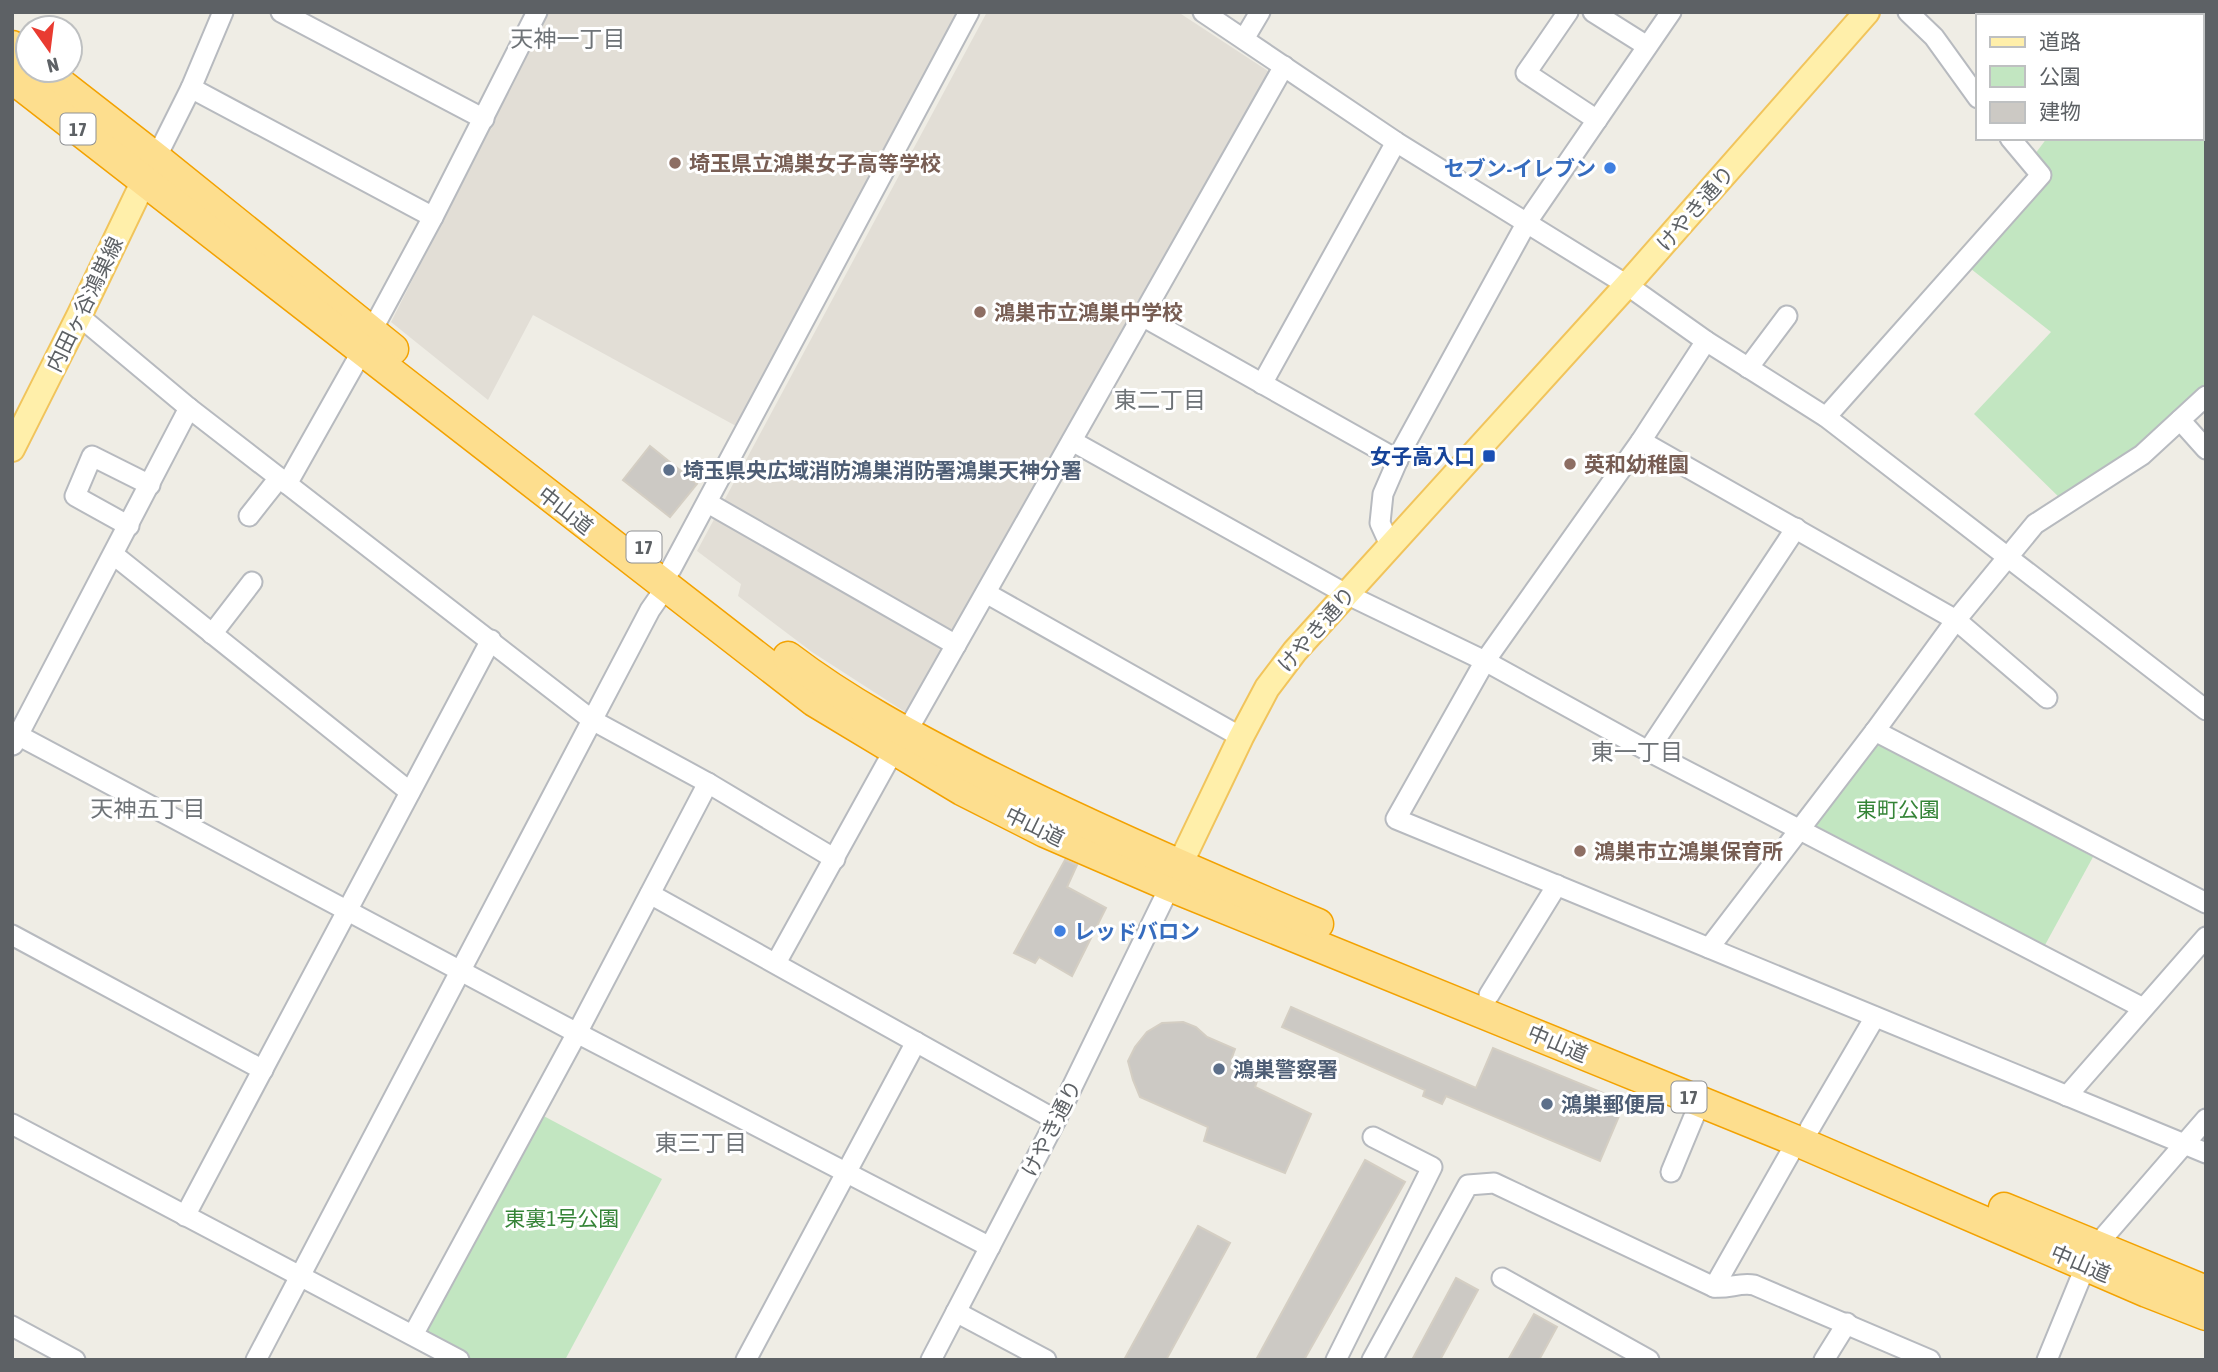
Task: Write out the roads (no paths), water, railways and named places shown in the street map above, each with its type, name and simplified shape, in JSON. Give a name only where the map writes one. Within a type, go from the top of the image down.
[{"type":"highway","name":"中山道","points":[[12,78],[150,169]]},
{"type":"highway","name":"中山道","points":[[58,84],[150,169],[669,578],[803,668],[962,790],[1045,832],[1174,876],[1489,995],[1804,1134],[2091,1255],[2206,1315]]},
{"type":"highway","name":"中山道","points":[[1174,876],[1700,1102],[1804,1134]]},
{"type":"highway","name":"中山道","points":[[2091,1255],[2206,1291]]},
{"type":"main road","name":"けやき通り","points":[[1174,876],[1267,688],[1295,651],[1627,285],[1861,14]]},
{"type":"main road","name":"内田ヶ谷鴻巣線","points":[[12,449],[150,169]]},
{"type":"street","points":[[150,169],[191,88],[223,12]]},
{"type":"street","points":[[281,12],[484,119]]},
{"type":"street","points":[[249,516],[283,481],[367,341],[537,12]]},
{"type":"street","points":[[256,1360],[650,610],[969,12]]},
{"type":"street","points":[[1203,12],[1396,142],[1627,285],[1706,341],[1826,417],[2206,710]]},
{"type":"street","points":[[1244,39],[1260,12]]},
{"type":"street","points":[[1568,12],[1525,73],[1597,120]]},
{"type":"street","points":[[1593,12],[1647,46]]},
{"type":"street","points":[[1390,545],[1380,523],[1383,494],[1398,460],[1527,222],[1671,12]]},
{"type":"street","points":[[1908,12],[1934,37],[1976,95]]},
{"type":"street","points":[[776,963],[1284,66]]},
{"type":"street","points":[[191,88],[433,217]]},
{"type":"street","points":[[1826,417],[2041,175],[2012,140]]},
{"type":"street","points":[[1262,384],[1396,142]]},
{"type":"street","points":[[79,316],[190,408],[592,720],[708,783],[835,859]]},
{"type":"street","points":[[1142,316],[1398,460]]},
{"type":"street","points":[[1748,368],[1787,316]]},
{"type":"street","points":[[1706,341],[1641,440],[1485,661],[1396,819],[2206,1153]]},
{"type":"street","points":[[1709,948],[1956,620],[2035,524],[2142,455],[2206,396]]},
{"type":"street","points":[[190,408],[15,738],[990,1247]]},
{"type":"street","points":[[2180,420],[2206,449]]},
{"type":"street","points":[[1641,440],[1956,620],[2047,698]]},
{"type":"street","points":[[1072,441],[1346,594],[1485,661],[1799,831],[2143,1009]]},
{"type":"street","points":[[129,526],[75,496],[92,457],[149,485]]},
{"type":"street","points":[[708,503],[956,645]]},
{"type":"street","points":[[1648,751],[1796,528]]},
{"type":"street","points":[[114,555],[410,792]]},
{"type":"street","points":[[212,634],[252,582]]},
{"type":"street","points":[[986,593],[1241,737]]},
{"type":"street","points":[[185,1216],[349,912],[491,640]]},
{"type":"street","points":[[1875,731],[2206,903]]},
{"type":"street","points":[[413,1335],[578,1032],[708,783]]},
{"type":"street","name":"けやき通り","points":[[931,1360],[1056,1120],[1174,876]]},
{"type":"street","points":[[1489,995],[1557,886]]},
{"type":"street","points":[[650,894],[1056,1120]]},
{"type":"street","points":[[12,936],[263,1070]]},
{"type":"street","points":[[2067,1096],[2206,937]]},
{"type":"street","points":[[1714,1287],[1875,1017]]},
{"type":"street","points":[[746,1360],[916,1042]]},
{"type":"street","points":[[1671,1172],[1700,1102]]},
{"type":"street","points":[[2047,1360],[2091,1255],[2206,1119]]},
{"type":"street","points":[[12,1124],[459,1360]]},
{"type":"street","points":[[1336,1360],[1432,1167],[1373,1137]]},
{"type":"street","points":[[1372,1360],[1468,1185],[1494,1183],[1714,1287],[1724,1288],[1744,1283],[1754,1285],[1930,1360]]},
{"type":"street","points":[[1502,1278],[1649,1360]]},
{"type":"street","points":[[1360,1311],[1389,1328]]},
{"type":"street","points":[[956,1312],[1046,1360]]},
{"type":"street","points":[[1824,1360],[1847,1323]]},
{"type":"street","points":[[12,1325],[75,1360]]},
{"type":"place","name":"埼玉県立鴻巣女子高等学校","points":[[675,163]]},
{"type":"place","name":"セブン-イレブン","points":[[1610,168]]},
{"type":"place","name":"鴻巣市立鴻巣中学校","points":[[980,312]]},
{"type":"place","name":"女子高入口","points":[[1489,456]]},
{"type":"place","name":"英和幼稚園","points":[[1570,464]]},
{"type":"place","name":"埼玉県央広域消防鴻巣消防署鴻巣天神分署","points":[[669,470]]},
{"type":"place","name":"鴻巣市立鴻巣保育所","points":[[1580,851]]},
{"type":"place","name":"レッドバロン","points":[[1060,931]]},
{"type":"place","name":"鴻巣警察署","points":[[1219,1069]]},
{"type":"place","name":"鴻巣郵便局","points":[[1547,1104]]},
{"type":"district","name":"天神一丁目","points":[[568,39]]},
{"type":"district","name":"東二丁目","points":[[1160,400]]},
{"type":"district","name":"東一丁目","points":[[1637,752]]},
{"type":"district","name":"天神五丁目","points":[[148,809]]},
{"type":"district","name":"東三丁目","points":[[701,1143]]},
{"type":"park label","name":"東町公園","points":[[1898,809]]},
{"type":"park label","name":"東裏1号公園","points":[[562,1218]]}]
